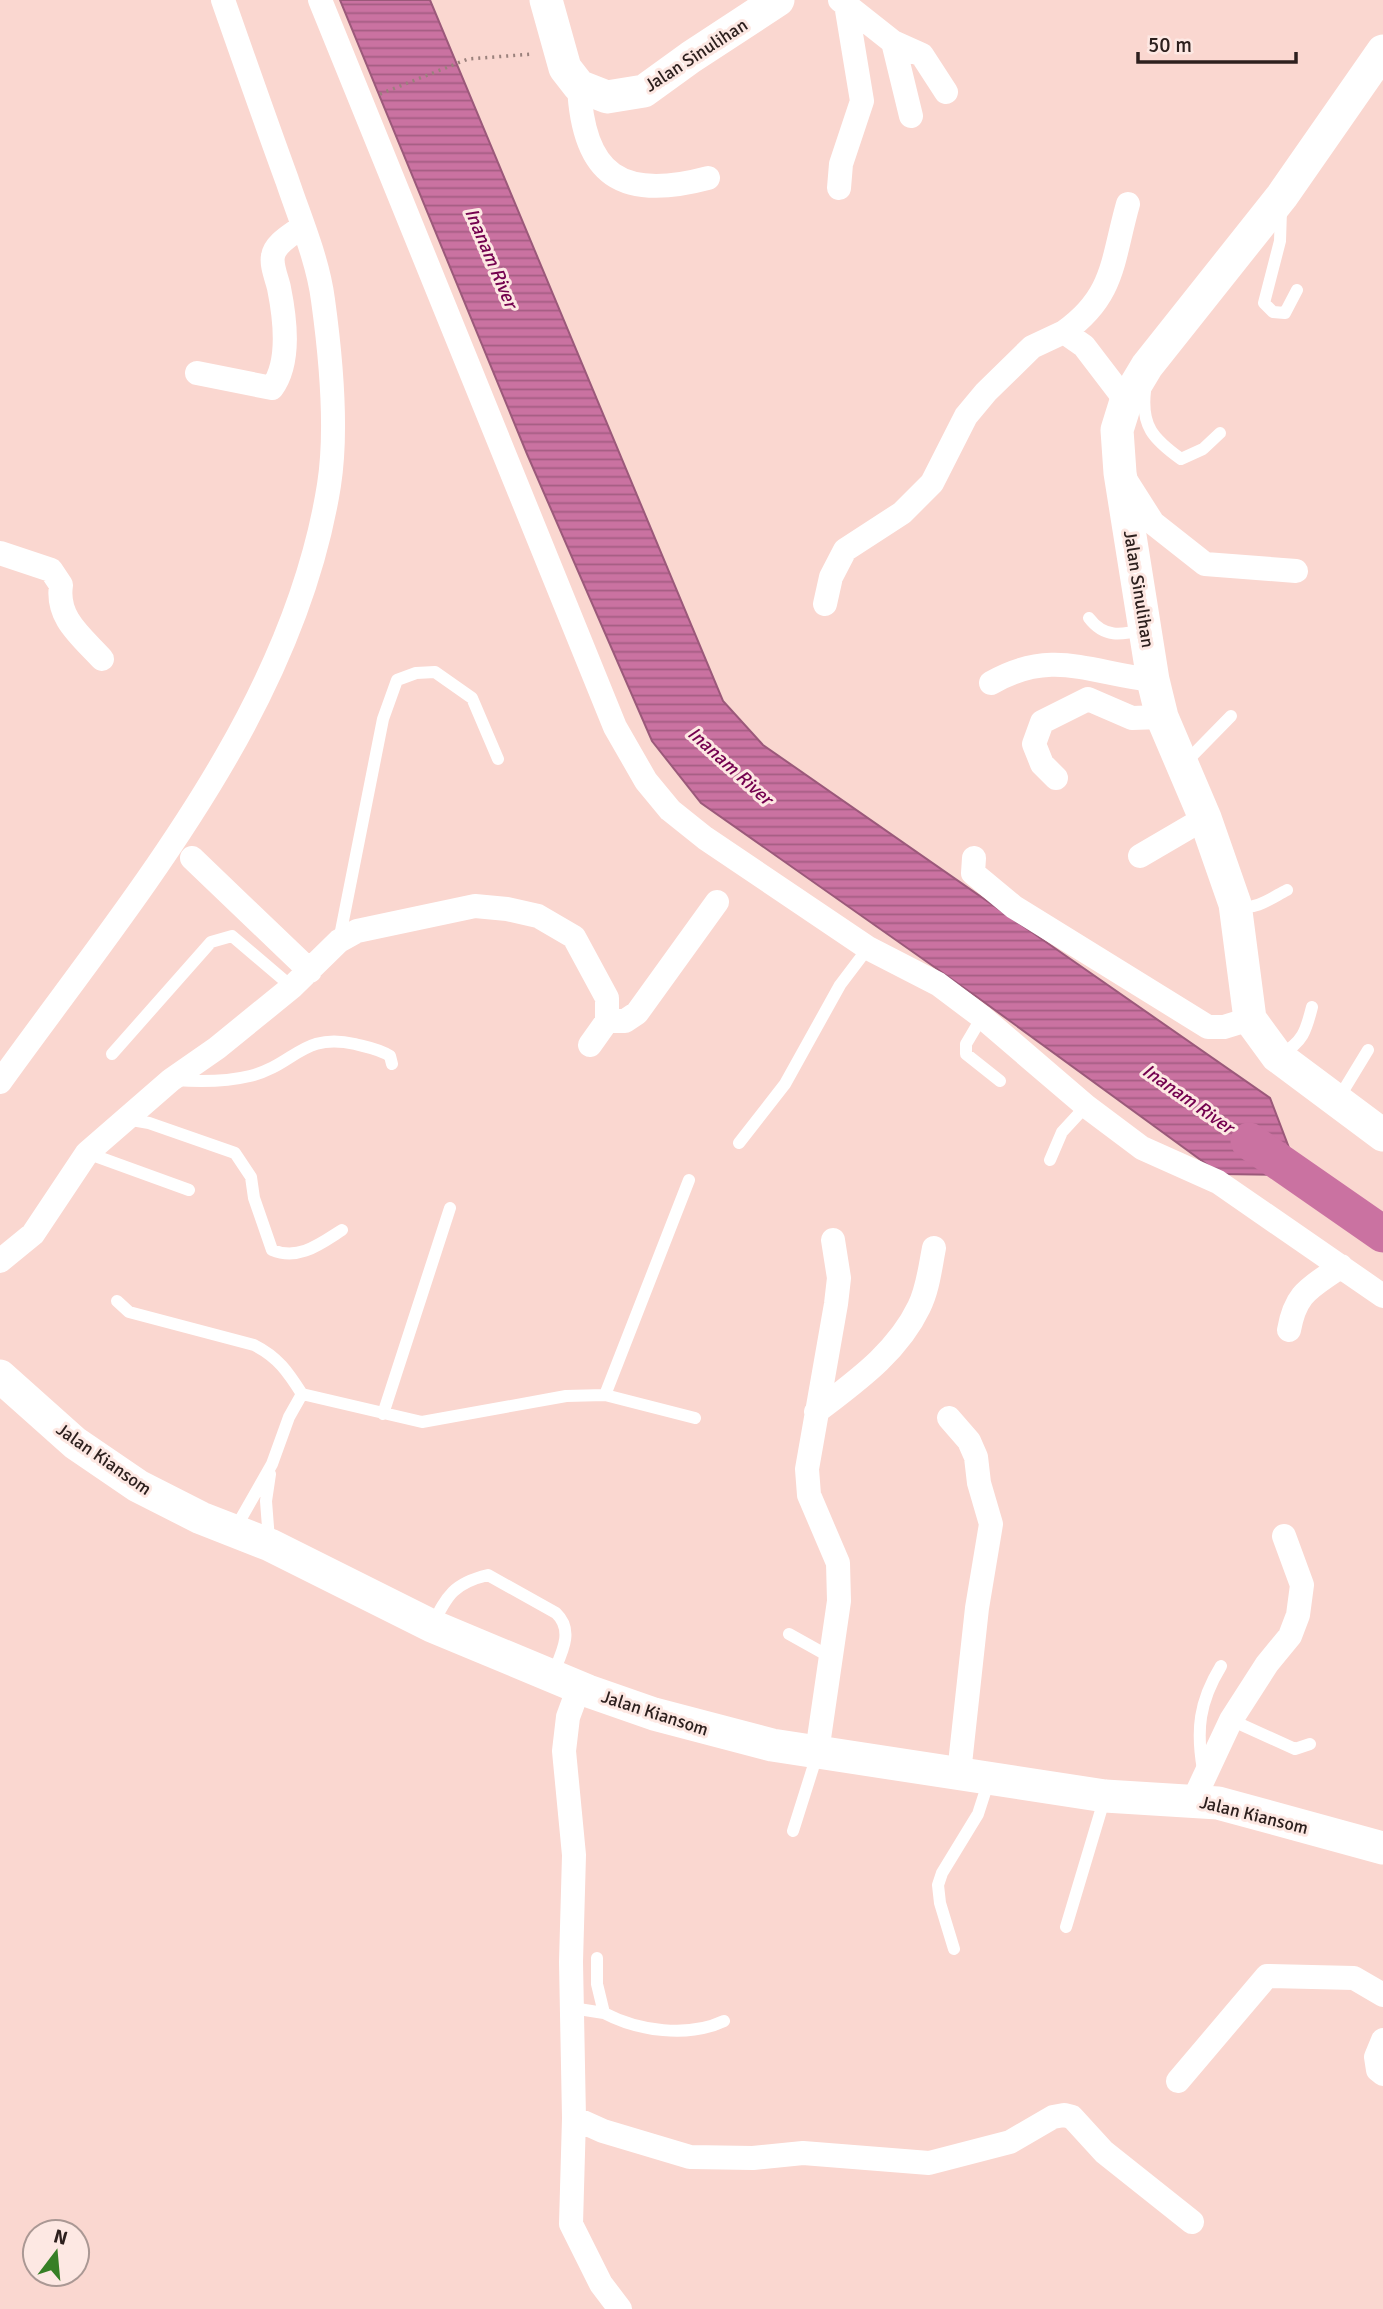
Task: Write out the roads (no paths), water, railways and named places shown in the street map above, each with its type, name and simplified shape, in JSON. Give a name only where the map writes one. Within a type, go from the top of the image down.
[{"type":"street","points":[[0,1082],[205,793],[246,723],[272,669],[307,580],[329,484],[333,435],[323,298],[303,226],[223,0]]},
{"type":"street","points":[[320,0],[486,417],[615,727],[646,781],[670,810],[705,838],[868,948],[938,984],[982,1017],[1086,1107],[1142,1148],[1218,1182],[1275,1224],[1383,1296]]},
{"type":"street","points":[[546,0],[565,68],[579,86],[585,137],[598,164],[624,183],[645,186],[688,184],[708,178]]},
{"type":"street","name":"Jalan Sinulihan","points":[[579,86],[607,97],[644,91],[778,0]]},
{"type":"street","points":[[842,2],[893,42],[922,55],[946,92]]},
{"type":"street","points":[[839,188],[841,164],[862,101],[842,2]]},
{"type":"street","points":[[893,42],[911,116]]},
{"type":"street","name":"Jalan Sinulihan","points":[[1383,51],[1282,196],[1147,366],[1126,401],[1117,430],[1120,473],[1153,680],[1162,717],[1205,818],[1235,904],[1250,1019],[1277,1056],[1383,1135]]},
{"type":"street","points":[[825,604],[831,577],[845,550],[910,505],[932,483],[966,416],[986,392],[1032,347],[1064,332],[1085,317],[1107,288],[1128,204]]},
{"type":"street","points":[[197,373],[272,388],[278,379],[284,359],[281,297],[272,257],[277,246],[303,226]]},
{"type":"street","points":[[1064,332],[1084,346],[1126,401]]},
{"type":"street","points":[[1120,473],[1153,523],[1205,564],[1296,572]]},
{"type":"street","points":[[0,554],[51,570],[61,585],[59,600],[64,618],[102,659]]},
{"type":"street","points":[[992,683],[1009,673],[1037,665],[1062,663],[1153,680]]},
{"type":"street","points":[[1056,778],[1042,764],[1034,744],[1042,722],[1088,699],[1132,718],[1162,717]]},
{"type":"street","points":[[1140,856],[1205,818]]},
{"type":"street","points":[[192,858],[301,979]]},
{"type":"street","points":[[974,858],[973,873],[1014,907],[1208,1027],[1224,1027],[1250,1019]]},
{"type":"street","points":[[607,1021],[625,1021],[637,1013],[717,902]]},
{"type":"street","points":[[0,1261],[33,1234],[86,1153],[172,1080],[217,1048],[301,979],[339,941],[357,931],[475,906],[521,911],[538,916],[574,937],[607,998],[607,1021],[590,1045]]},
{"type":"street","points":[[817,1752],[839,1601],[838,1563],[809,1495],[807,1469],[833,1329],[839,1278],[833,1240]]},
{"type":"street","points":[[816,1412],[869,1372],[902,1334],[920,1307],[934,1248]]},
{"type":"street","points":[[1289,1330],[1293,1305],[1310,1288],[1341,1266]]},
{"type":"street","name":"Jalan Kiansom","points":[[0,1376],[75,1443],[138,1486],[234,1532],[270,1545],[432,1626],[566,1682],[702,1729],[817,1752],[1105,1796],[1199,1788],[1383,1848]]},
{"type":"street","points":[[948,1418],[969,1441],[976,1457],[979,1483],[991,1524],[977,1608],[974,1775]]},
{"type":"street","points":[[1199,1788],[1231,1720],[1267,1664],[1290,1636],[1298,1615],[1302,1585],[1284,1536]]},
{"type":"street","points":[[566,1682],[568,1717],[564,1751],[574,1855],[574,2118],[571,2224],[601,2284],[620,2309]]},
{"type":"street","points":[[1178,2081],[1267,1976],[1354,1978],[1383,1995]]},
{"type":"street","points":[[1383,2040],[1376,2057],[1378,2070],[1383,2074]]},
{"type":"street","points":[[574,2118],[603,2132],[690,2157],[753,2158],[803,2153],[929,2163],[1010,2142],[1064,2115],[1072,2117],[1104,2152],[1192,2222]]},
{"type":"lane","points":[[1282,196],[1280,241],[1264,303],[1273,312],[1284,313],[1297,290]]},
{"type":"lane","points":[[1147,366],[1143,410],[1156,441],[1181,459],[1203,449],[1220,433]]},
{"type":"lane","points":[[1088,618],[1097,629],[1116,635],[1144,630]]},
{"type":"lane","points":[[339,941],[383,719],[397,680],[416,673],[435,672],[472,698],[498,759]]},
{"type":"lane","points":[[1183,764],[1231,716]]},
{"type":"lane","points":[[1235,904],[1244,908],[1260,904],[1287,890]]},
{"type":"lane","points":[[112,1054],[211,942],[232,936],[301,979]]},
{"type":"lane","points":[[739,1143],[785,1084],[840,985],[868,948]]},
{"type":"lane","points":[[1277,1056],[1298,1045],[1305,1034],[1312,1007]]},
{"type":"lane","points":[[982,1017],[966,1044],[966,1054],[1000,1082]]},
{"type":"lane","points":[[172,1080],[208,1083],[252,1076],[320,1040],[337,1040],[383,1052],[390,1056],[393,1064]]},
{"type":"lane","points":[[1337,1101],[1368,1050]]},
{"type":"lane","points":[[1050,1160],[1062,1132],[1086,1107]]},
{"type":"lane","points":[[126,1119],[149,1123],[235,1153],[251,1177],[254,1199],[272,1250],[283,1255],[307,1252],[342,1230]]},
{"type":"lane","points":[[86,1153],[189,1190]]},
{"type":"lane","points":[[604,1395],[689,1180]]},
{"type":"lane","points":[[383,1414],[450,1208]]},
{"type":"lane","points":[[117,1301],[129,1312],[254,1345],[281,1362],[302,1394],[422,1422],[566,1396],[604,1395],[695,1418]]},
{"type":"lane","points":[[234,1532],[272,1464],[289,1417],[302,1394]]},
{"type":"lane","points":[[270,1545],[266,1501],[272,1464]]},
{"type":"lane","points":[[432,1626],[453,1589],[467,1580],[488,1575],[556,1613],[565,1621],[566,1682]]},
{"type":"lane","points":[[789,1634],[832,1658]]},
{"type":"lane","points":[[1199,1788],[1197,1735],[1208,1687],[1221,1667]]},
{"type":"lane","points":[[1231,1720],[1295,1749],[1310,1744]]},
{"type":"lane","points":[[793,1831],[817,1752]]},
{"type":"lane","points":[[954,1950],[940,1903],[939,1885],[942,1873],[978,1814],[974,1775]]},
{"type":"lane","points":[[1066,1927],[1105,1796]]},
{"type":"lane","points":[[597,1958],[597,1984],[604,2013]]},
{"type":"lane","points":[[572,2008],[604,2013],[621,2022],[653,2029],[714,2026],[724,2021]]},
{"type":"water","points":[[340,0],[430,0],[723,701],[763,745],[1270,1098],[1294,1161],[1285,1175],[1220,1174],[977,997],[701,803],[652,741],[527,454]]},
{"type":"waterway","name":"Inanam River","points":[[1249,1141],[1383,1234]]}]
